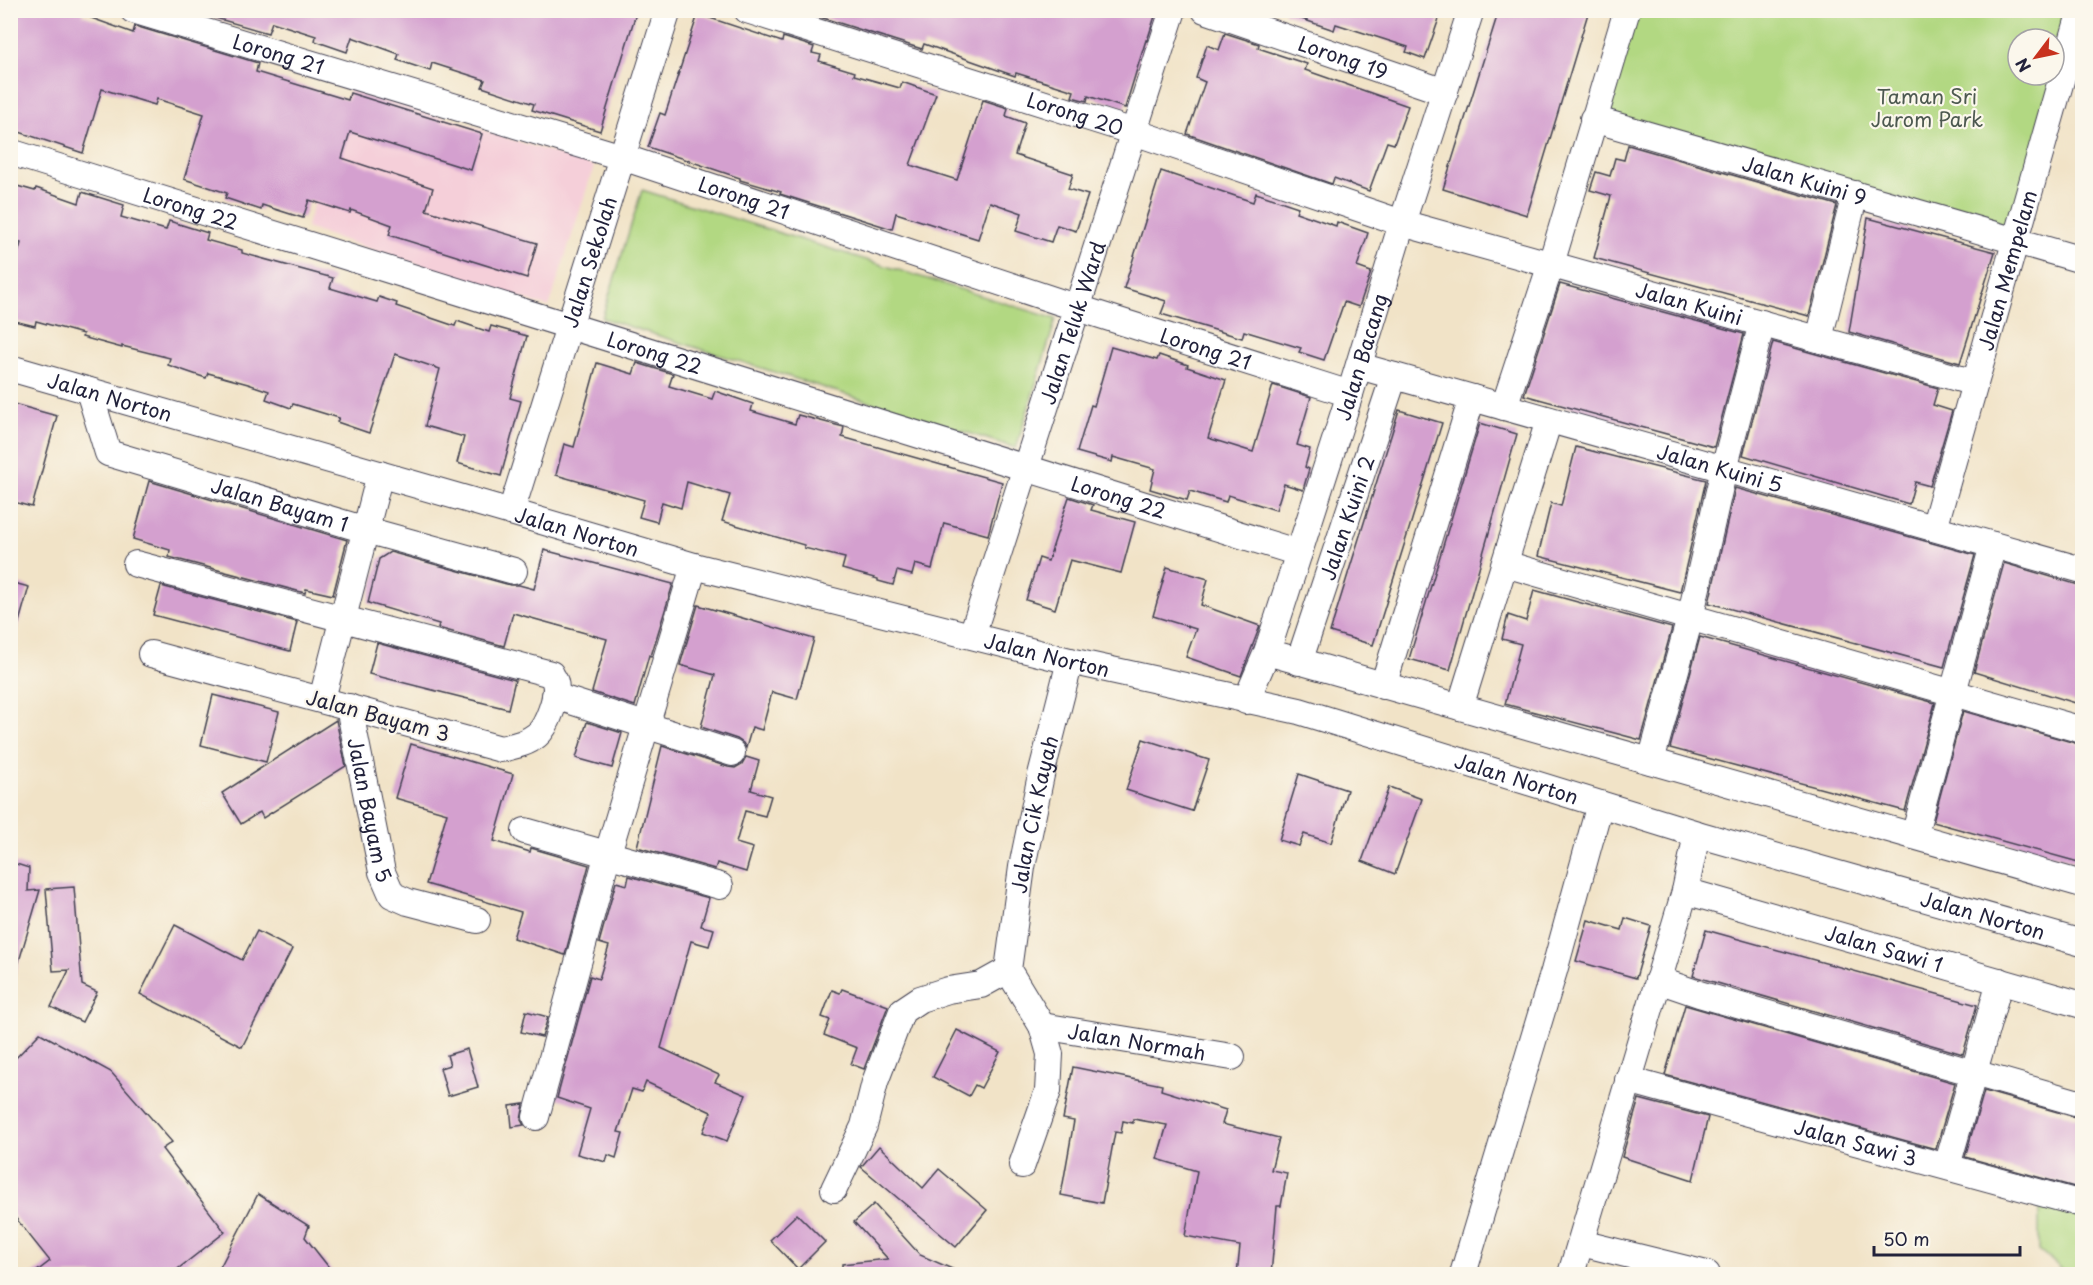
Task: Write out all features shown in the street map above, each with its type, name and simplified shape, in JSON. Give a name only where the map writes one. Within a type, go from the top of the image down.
[{"type":"street","name":"Lorong 21","points":[[133,10],[622,157],[1078,308],[1350,394]]},
{"type":"street","name":"Jalan Sekolah","points":[[511,512],[668,10]]},
{"type":"street","name":"Lorong 20","points":[[747,10],[1134,132],[1402,223]]},
{"type":"street","name":"Jalan Teluk Ward","points":[[972,635],[1173,10]]},
{"type":"street","name":"Lorong 19","points":[[1205,10],[1445,92]]},
{"type":"street","name":"Jalan Bacang","points":[[1246,700],[1267,652],[1471,10]]},
{"type":"street","points":[[1504,407],[1551,264],[1627,10]]},
{"type":"street","name":"Jalan Mempelam","points":[[1934,528],[2082,10]]},
{"type":"street","name":"Jalan Kuini 9","points":[[1593,119],[2082,260]]},
{"type":"street","name":"Lorong 22","points":[[10,152],[1299,553]]},
{"type":"street","points":[[1819,339],[1855,194]]},
{"type":"street","name":"Jalan Kuini","points":[[1402,223],[1975,383]]},
{"type":"street","points":[[1651,761],[1690,618],[1724,469],[1762,323]]},
{"type":"street","name":"Jalan Kuini 5","points":[[1359,366],[1993,545],[2081,563]]},
{"type":"street","name":"Jalan Norton","points":[[10,368],[694,566],[1070,661],[1299,711],[1696,834],[2082,943]]},
{"type":"street","name":"Jalan Kuini 2","points":[[1299,662],[1394,376]]},
{"type":"street","name":"Jalan Bayam 1","points":[[89,391],[108,453],[366,530],[514,571]]},
{"type":"street","points":[[1383,686],[1472,398]]},
{"type":"street","points":[[1460,707],[1549,420]]},
{"type":"street","points":[[322,699],[380,474]]},
{"type":"street","points":[[1914,836],[1993,545]]},
{"type":"street","points":[[136,564],[343,618],[553,685],[646,725],[732,753]]},
{"type":"street","points":[[1504,564],[2082,729]]},
{"type":"street","points":[[536,1117],[608,854],[694,566]]},
{"type":"street","points":[[1267,652],[2082,884]]},
{"type":"street","name":"Jalan Bayam 3","points":[[151,654],[501,749],[519,745],[537,735],[549,717],[553,685]]},
{"type":"street","name":"Jalan Cik Kayah","points":[[1008,970],[1022,867],[1041,775],[1070,661]]},
{"type":"street","name":"Jalan Bayam 5","points":[[350,707],[381,873],[392,895],[408,902],[477,920]]},
{"type":"street","points":[[1463,1275],[1554,971],[1600,804]]},
{"type":"street","points":[[525,831],[720,886]]},
{"type":"street","points":[[1571,1275],[1685,891],[1696,834]]},
{"type":"street","name":"Jalan Sawi 1","points":[[1685,891],[2082,1005]]},
{"type":"street","points":[[834,1189],[864,1126],[875,1082],[902,1011],[920,999],[948,990],[981,985],[1008,970],[1042,1026],[1050,1054],[1048,1091],[1022,1165]]},
{"type":"street","points":[[1658,980],[1699,994],[2082,1104]]},
{"type":"street","points":[[1947,1166],[2000,981]]},
{"type":"street","name":"Jalan Normah","points":[[1042,1026],[1232,1057]]},
{"type":"street","name":"Jalan Sawi 3","points":[[1628,1080],[2082,1204]]},
{"type":"street","points":[[1581,1243],[1707,1275]]},
{"type":"shaded area","points":[[350,87],[594,166],[549,307],[306,228]]},
{"type":"green space","name":"Taman Sri Jarom Park","points":[[1627,11],[2081,11],[2066,64],[2066,27],[2006,27],[2006,87],[2059,87],[2019,230],[1593,119]]},
{"type":"green space","points":[[642,190],[1056,319],[1016,448],[602,318]]},
{"type":"green space","points":[[2039,1192],[2082,1204],[2082,1274],[2068,1274],[2039,1250]]},
{"type":"building","points":[[10,10],[84,10],[83,15],[133,33],[135,26],[258,63],[256,72],[348,100],[350,93],[482,134],[471,170],[350,132],[342,158],[433,188],[426,210],[537,243],[527,278],[389,235],[392,225],[351,210],[350,213],[309,200],[303,218],[262,205],[261,210],[225,198],[227,193],[184,179],[204,114],[157,99],[155,105],[102,89],[83,153],[10,129]]},
{"type":"building","points":[[206,10],[637,10],[600,131],[532,110],[534,104],[482,87],[485,80],[432,63],[430,71],[397,60],[399,54],[352,37],[347,52],[315,41],[316,36],[272,22],[268,33],[205,15]]},
{"type":"building","points":[[798,10],[1139,10],[1155,16],[1125,108],[1088,96],[1087,101],[1072,97],[1074,91],[1016,73],[1015,76],[924,44],[922,49]]},
{"type":"building","points":[[1284,10],[1442,10],[1425,59],[1406,52],[1408,47],[1336,24],[1334,30],[1284,13]]},
{"type":"building","points":[[1499,10],[1589,10],[1527,215],[1443,189]]},
{"type":"building","points":[[698,14],[782,42],[783,37],[814,47],[812,53],[821,55],[819,61],[855,72],[854,75],[900,88],[902,82],[936,94],[910,165],[957,180],[983,100],[1008,108],[1006,116],[1025,123],[1015,155],[1073,174],[1068,189],[1088,195],[1076,231],[1057,225],[1051,242],[1016,231],[1022,213],[990,202],[978,239],[896,213],[892,229],[780,194],[781,192],[648,147],[660,113],[665,115]]},
{"type":"building","points":[[1225,33],[1259,44],[1258,48],[1307,64],[1305,70],[1408,106],[1394,144],[1387,142],[1369,191],[1334,178],[1332,184],[1187,134],[1205,82],[1196,78],[1207,45],[1219,50]]},
{"type":"building","points":[[1628,145],[1837,205],[1809,316],[1594,258],[1611,196],[1590,190],[1596,172],[1610,176],[1615,158],[1624,160]]},
{"type":"building","points":[[1161,171],[1253,202],[1256,193],[1298,207],[1296,212],[1336,226],[1337,222],[1368,233],[1357,267],[1371,272],[1359,307],[1344,302],[1324,360],[1299,352],[1301,348],[1244,331],[1242,338],[1161,314],[1166,301],[1124,288]]},
{"type":"building","points":[[10,184],[35,191],[36,188],[79,203],[82,192],[124,205],[121,217],[166,230],[169,221],[208,233],[206,240],[242,250],[242,253],[333,278],[330,288],[377,302],[379,297],[397,303],[396,306],[455,326],[457,321],[489,332],[491,326],[527,336],[510,398],[521,401],[501,476],[457,463],[464,437],[425,426],[440,369],[395,354],[369,433],[337,422],[339,418],[293,404],[291,408],[266,399],[269,391],[208,373],[206,378],[168,365],[170,358],[82,337],[83,334],[36,321],[35,326],[10,320],[10,281],[21,243],[10,240]]},
{"type":"building","points":[[1868,218],[1995,252],[1960,363],[1849,332]]},
{"type":"building","points":[[1560,284],[1744,334],[1714,447],[1524,395]]},
{"type":"building","points":[[1773,342],[1938,388],[1933,405],[1952,411],[1930,486],[1915,482],[1909,504],[1743,455]]},
{"type":"building","points":[[1111,347],[1157,360],[1159,355],[1226,380],[1208,438],[1253,452],[1273,385],[1311,397],[1297,445],[1310,449],[1305,467],[1309,469],[1303,490],[1284,484],[1276,510],[1228,495],[1226,502],[1190,491],[1187,500],[1150,489],[1155,469],[1113,457],[1112,462],[1077,452],[1091,405],[1094,406]]},
{"type":"building","points":[[597,363],[633,374],[637,363],[673,374],[669,386],[712,399],[715,391],[753,404],[751,411],[795,424],[798,415],[844,427],[842,437],[1002,482],[988,535],[944,523],[932,569],[915,564],[912,575],[897,571],[893,585],[842,569],[845,558],[804,548],[804,545],[722,521],[730,495],[687,482],[681,508],[662,502],[657,522],[639,517],[644,500],[556,475],[564,444],[574,447]]},
{"type":"building","points":[[10,403],[57,416],[32,507],[10,501]]},
{"type":"building","points":[[1399,410],[1442,423],[1373,645],[1330,632]]},
{"type":"building","points":[[1480,423],[1517,434],[1450,670],[1409,659]]},
{"type":"building","points":[[1576,447],[1706,480],[1680,592],[1538,556],[1551,503],[1561,506]]},
{"type":"building","points":[[149,481],[347,540],[333,595],[306,589],[305,593],[169,557],[170,550],[133,539]]},
{"type":"building","points":[[1735,488],[1975,555],[1944,667],[1709,603]]},
{"type":"building","points":[[1069,497],[1093,505],[1091,510],[1135,522],[1121,573],[1070,560],[1055,609],[1026,600],[1039,558],[1048,561]]},
{"type":"building","points":[[544,550],[673,584],[635,706],[592,692],[607,639],[513,613],[504,646],[438,628],[439,624],[368,603],[379,559],[390,552],[510,585],[534,589]]},
{"type":"building","points":[[2004,563],[2082,586],[2082,705],[1974,672]]},
{"type":"building","points":[[1167,567],[1208,579],[1201,605],[1260,626],[1241,676],[1186,657],[1196,629],[1153,616]]},
{"type":"building","points":[[10,582],[29,587],[15,636],[10,635]]},
{"type":"building","points":[[161,586],[297,622],[290,651],[153,615]]},
{"type":"building","points":[[1534,590],[1672,628],[1641,740],[1505,704],[1521,644],[1502,639],[1508,615],[1526,621]]},
{"type":"building","points":[[698,605],[814,639],[797,699],[772,692],[762,730],[752,727],[746,748],[737,739],[701,727],[715,675],[680,665]]},
{"type":"building","points":[[1700,637],[1935,703],[1905,811],[1670,748]]},
{"type":"building","points":[[377,643],[515,680],[508,709],[369,674]]},
{"type":"building","points":[[213,695],[279,712],[266,762],[201,745]]},
{"type":"building","points":[[1963,711],[2082,745],[2082,863],[1933,822]]},
{"type":"building","points":[[336,720],[346,766],[263,818],[260,812],[241,824],[222,793]]},
{"type":"building","points":[[587,722],[622,733],[612,768],[576,758]]},
{"type":"building","points":[[1143,739],[1209,760],[1192,811],[1126,790]]},
{"type":"building","points":[[411,744],[513,774],[494,841],[530,852],[531,848],[589,865],[565,955],[513,938],[521,912],[426,884],[447,813],[395,798]]},
{"type":"building","points":[[662,746],[728,767],[735,768],[742,764],[746,757],[759,761],[751,790],[771,796],[765,816],[745,811],[736,843],[753,848],[746,872],[717,863],[715,869],[637,847]]},
{"type":"building","points":[[1299,774],[1347,790],[1331,843],[1304,834],[1299,846],[1279,840]]},
{"type":"building","points":[[1389,787],[1422,799],[1395,874],[1362,861]]},
{"type":"building","points":[[10,862],[29,868],[28,891],[40,890],[15,975],[10,974]]},
{"type":"building","points":[[629,876],[709,898],[701,926],[714,929],[709,946],[691,941],[661,1048],[719,1075],[715,1082],[746,1095],[727,1141],[703,1132],[711,1112],[646,1082],[642,1092],[632,1089],[618,1132],[623,1133],[616,1158],[608,1155],[606,1162],[577,1154],[590,1109],[557,1098],[590,976],[599,979],[609,946],[599,943],[616,882],[627,885]]},
{"type":"building","points":[[74,887],[82,985],[97,992],[82,1022],[51,1007],[69,970],[53,971],[46,889]]},
{"type":"building","points":[[1625,918],[1651,926],[1636,978],[1576,961],[1588,920],[1622,930]]},
{"type":"building","points":[[175,925],[242,960],[257,931],[292,949],[242,1047],[140,994]]},
{"type":"building","points":[[1706,930],[1977,1005],[1963,1054],[1693,976]]},
{"type":"building","points":[[842,989],[888,1006],[864,1069],[851,1064],[857,1048],[824,1035],[830,1020],[822,1017],[832,990],[840,993]]},
{"type":"building","points":[[1685,1005],[1955,1083],[1936,1149],[1665,1075]]},
{"type":"building","points":[[526,1011],[548,1017],[542,1037],[521,1032]]},
{"type":"building","points":[[957,1030],[1000,1052],[981,1088],[975,1085],[969,1096],[933,1077]]},
{"type":"building","points":[[40,1033],[111,1072],[172,1142],[162,1149],[225,1232],[170,1275],[32,1275],[50,1261],[10,1211],[10,1064]]},
{"type":"building","points":[[467,1049],[478,1087],[448,1096],[440,1068],[450,1065],[447,1055]]},
{"type":"building","points":[[1073,1067],[1162,1085],[1161,1090],[1226,1110],[1222,1124],[1279,1138],[1271,1170],[1287,1173],[1281,1206],[1277,1206],[1271,1275],[1237,1275],[1240,1246],[1185,1236],[1197,1171],[1157,1159],[1167,1125],[1133,1119],[1133,1123],[1123,1121],[1121,1133],[1115,1132],[1102,1203],[1061,1195],[1074,1121],[1063,1119]]},
{"type":"building","points":[[1984,1091],[2082,1119],[2082,1189],[1965,1157]]},
{"type":"building","points":[[1639,1099],[1708,1117],[1693,1180],[1622,1157]]},
{"type":"building","points":[[524,1104],[521,1120],[524,1125],[512,1127],[510,1106]]},
{"type":"building","points":[[879,1146],[923,1188],[939,1169],[987,1210],[956,1247],[861,1167]]},
{"type":"building","points":[[258,1194],[309,1226],[305,1237],[335,1275],[216,1275]]},
{"type":"building","points":[[874,1204],[920,1255],[966,1275],[842,1275],[842,1264],[888,1259],[854,1222]]},
{"type":"building","points":[[797,1214],[825,1242],[798,1269],[770,1240]]}]
